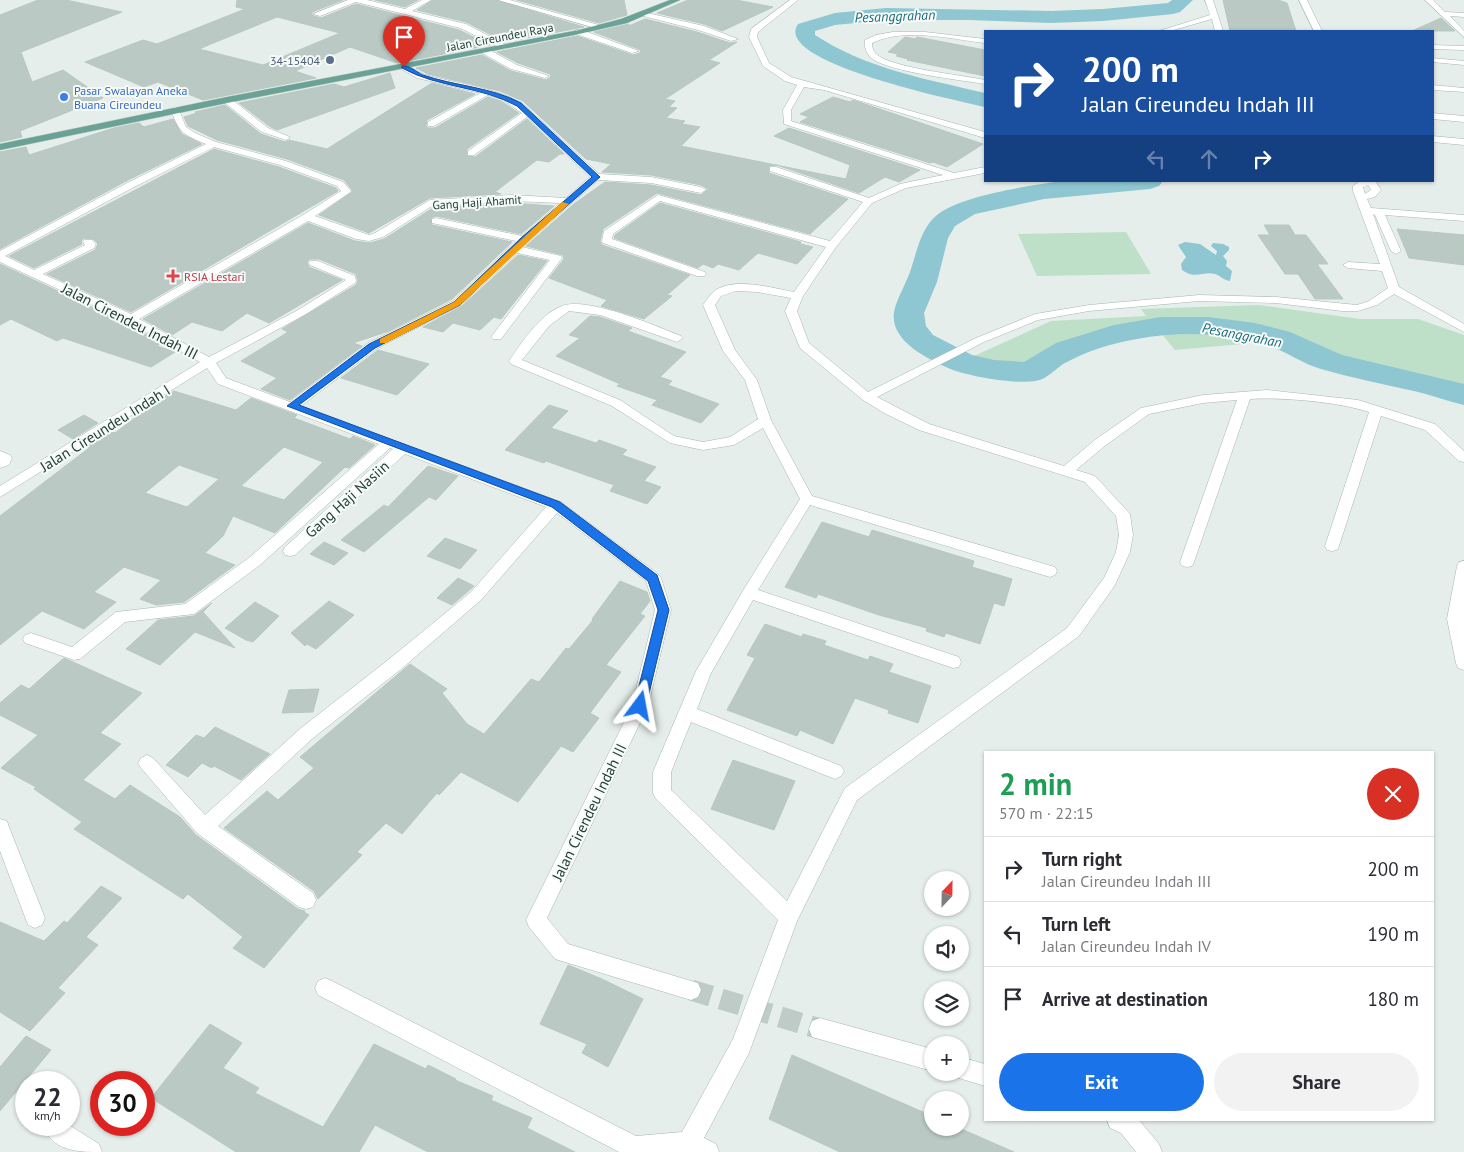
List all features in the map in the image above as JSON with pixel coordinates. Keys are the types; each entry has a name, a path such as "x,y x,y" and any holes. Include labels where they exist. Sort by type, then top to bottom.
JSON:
{"main road":[{"name":"Jalan Cireundeu Raya","path":"0,147 175,110 485,52 602,27 646,14 676,0"}],"street":[{"path":"317,14 354,0"},
{"path":"358,0 463,26 506,47"},
{"path":"408,11 427,0"},
{"path":"502,0 602,27"},
{"path":"794,0 754,32 753,37 766,64 788,79 802,84 825,88 984,135"},
{"path":"1209,0 1219,30"},
{"path":"1303,0 1318,30"},
{"path":"1429,0 1464,35"},
{"path":"646,14 692,25 734,39"},
{"path":"1166,30 1215,16"},
{"path":"1446,16 1464,17"},
{"path":"579,32 635,51"},
{"path":"984,41 934,35 887,33 874,37 868,42 874,56 892,64 984,82"},
{"path":"1434,47 1464,48"},
{"path":"485,52 511,67 546,76"},
{"path":"1434,60 1464,62"},
{"path":"404,67 420,76 488,92 505,97 519,105 596,177 651,180 701,190"},
{"path":"802,84 787,110 787,122 953,175"},
{"path":"1434,87 1464,90"},
{"path":"431,124 488,92"},
{"path":"227,100 266,130 286,137"},
{"path":"132,319 307,217 346,191 340,184 283,163 213,144 182,128 175,110"},
{"path":"471,153 528,113"},
{"path":"1434,116 1464,119"},
{"path":"1434,139 1464,142"},
{"path":"0,256 163,167 213,144"},
{"path":"773,169 869,201"},
{"path":"325,988 634,1150 696,1149 740,1045 789,917 852,794 1073,632 1110,581 1123,552 1126,535 1123,514 1090,479 924,427 888,410 867,397 804,345 791,311 797,296 832,244 869,201 903,186 984,170"},
{"path":"292,406 372,346 457,303 524,240 596,177"},
{"path":"1369,182 1376,190 1372,195 1362,198 1394,289 1464,329"},
{"name":"Gang Haji Ahamit","path":"307,217 360,237 369,238 379,235 430,203 512,198 569,201"},
{"path":"701,274 607,241 608,233 658,198 832,244"},
{"path":"1367,211 1464,218"},
{"path":"1379,212 1396,250"},
{"path":"436,221 524,240"},
{"path":"36,273 90,246 91,244 88,242"},
{"path":"497,337 557,258 515,249"},
{"name":"Jalan Cirendeu Indah III","path":"0,256 132,319 209,362 222,381 397,444 556,505 653,578 664,610 640,706 536,920 562,952 691,990"},
{"name":"Jalan Cireundeu Indah I","path":"0,492 209,362 302,312 351,281 350,278 314,263"},
{"path":"1348,265 1387,268"},
{"path":"797,296 762,289 730,289 718,293 709,304 729,352 751,380 765,420 807,499 1050,572"},
{"path":"867,397 980,340 1035,318 1089,308 1199,298 1276,300 1342,308 1358,308 1373,303 1394,289"},
{"path":"677,338 604,313 572,306 563,309 534,335 515,361 616,402 670,439 703,446 734,442 765,420"},
{"path":"1066,471 1101,442 1145,410 1203,399 1267,394 1344,402 1430,427 1464,458"},
{"path":"1187,562 1245,396"},
{"path":"1332,546 1376,410"},
{"path":"31,639 74,654 122,616 189,610 255,561 397,444"},
{"name":"Gang Haji Nasiin","path":"290,551 397,444"},
{"path":"0,455 5,458 4,462 0,464"},
{"path":"789,917 662,793 662,772 704,671 807,499"},
{"path":"204,827 307,733 394,665 476,596 556,505"},
{"path":"1464,566 1455,618 1464,663"},
{"path":"749,593 953,662"},
{"path":"688,713 835,770"},
{"path":"147,763 204,827 306,900"},
{"path":"0,827 35,918"},
{"path":"820,1029 924,1058"},
{"path":"969,1071 984,1075"},
{"path":"1120,1121 1128,1125 1151,1152"},
{"path":"66,1136 91,1152"}],"green space":[{"path":"1126,232 1151,274 1037,276 1018,234"},
{"path":"1259,305 1360,319 1418,319 1464,335 1464,405 1265,342 1175,350 1155,326 1123,331 1090,340 1058,354 1031,372 994,370 961,362 1051,321 1146,316 1141,309"}],"water":[{"path":"1185,242 1200,244 1216,255 1217,251 1211,246 1213,243 1229,247 1229,250 1223,256 1227,261 1226,266 1232,271 1230,281 1215,274 1195,275 1182,270 1181,264 1186,257 1178,245"}],"building":[{"path":"38,0 66,0 122,12 21,52 32,82 63,70 103,98 20,131 22,137 0,142 0,15"},
{"path":"237,0 343,0 312,12 311,15 321,18 356,4 459,30 490,45 397,63 350,47 295,71 316,78 203,100 158,82 144,87 85,62 143,40 157,44 245,9 236,7","holes":["277,17 340,33 263,65 199,49"]},
{"path":"375,0 418,0 405,7"},
{"path":"433,0 496,0 584,27 505,42 466,22 417,10"},
{"path":"517,0 624,0 627,15 599,23"},
{"path":"688,0 736,0 773,7 722,31 704,24 657,13"},
{"path":"1223,0 1278,0 1287,3 1296,30 1230,30"},
{"path":"1441,18 1455,31 1434,31 1414,30"},
{"path":"645,19 697,32 730,43 737,42 709,60 720,63 665,99 675,101 669,107 677,108 666,118 685,121 682,124 700,127 681,146 776,165 769,166 769,173 848,199 810,234 657,193 603,229 600,241 602,245 690,275 667,295 672,296 644,319 601,306 607,300 549,278 564,259 563,255 526,246 574,204 605,182 651,185 701,195 708,189 701,185 651,175 602,172 611,164 586,159 523,101 500,91 428,74 416,68 482,55 511,71 546,80 551,77 550,74 518,63 497,52 577,36 633,55 640,53 641,50 594,32 629,24 629,26"},
{"path":"905,37 915,39 917,37 984,50 984,76 907,60 896,56 898,54 888,52"},
{"path":"390,73 395,88 277,130 239,103 334,84 344,87"},
{"path":"432,83 475,94 427,120 426,126 428,128 435,128 488,97 501,101 519,113 467,149 467,156 475,157 527,119 564,154 560,154 549,162 537,160 495,192 501,194 430,198 369,233 319,215 352,192 344,180 287,159 217,140 188,126 184,117 197,113 195,112 225,105 261,134 285,142 289,140 327,149"},
{"path":"833,97 850,102 853,100 983,144 947,167 800,122 809,117 800,114"},
{"path":"173,119 182,134 202,144 128,180 0,249 0,152 26,147 29,155 114,128 139,123 144,127"},
{"path":"789,128 920,170 899,182 885,177 859,193 778,165 846,179 850,165 774,136"},
{"path":"214,149 279,167 336,188 338,191 131,312 47,274 95,250 98,244 93,239 84,238 81,241 82,244 34,268 9,256"},
{"path":"512,203 554,206 521,234 436,216 431,218 432,225 512,242 452,299 389,331 353,343 362,346 290,400 261,389 277,378 241,361 288,332 282,329 356,285 358,281 356,274 319,259 310,259 307,262 309,267 342,280 269,323 247,313 222,331 192,322 172,335 143,319 308,223 355,241 370,243 384,239 433,208"},
{"path":"660,203 813,247 797,264 758,253 739,270 718,264 713,268 703,264 698,268 614,238 615,235"},
{"path":"1264,225 1289,225 1295,235 1306,235 1328,264 1317,264 1343,299 1315,299 1298,274 1285,274 1258,235 1270,235"},
{"path":"1397,229 1464,235 1464,265 1409,258"},
{"path":"518,255 547,261 501,319 494,317 480,330 453,323 443,332 423,327 462,306"},
{"path":"0,264 126,323 161,343 157,346 175,352 151,367 63,338 57,341 11,319 0,325"},
{"path":"590,316 600,317 632,328 628,331 686,352 660,377 672,381 668,385 719,404 701,423 652,405 657,400 617,386 620,384 556,356 580,338 569,335"},
{"path":"378,350 429,364 397,395 341,378"},
{"path":"174,391 236,410 251,398 297,415 294,418 350,439 353,436 375,445 349,468 345,467 275,533 233,516 223,536 205,553 235,565 184,602 156,605 140,599 161,580 124,567 94,592 116,602 84,629 42,611 0,645 0,516 89,448 85,446 111,430 115,433 153,404","holes":["284,447 323,462 284,500 241,486","179,465 219,479 187,507 145,493"]},
{"path":"549,405 568,411 551,428 596,443 599,440 627,450 622,455 656,467 644,481 661,487 647,504 610,491 614,485 546,461 544,463 505,450"},
{"path":"84,415 98,423 73,439 58,430"},
{"path":"428,466 458,476 436,500 429,497 364,552 341,540 384,505 388,507"},
{"path":"822,522 869,537 872,530 974,561 972,567 1012,579 1004,606 994,603 980,644 946,633 944,637 926,631 927,628 879,615 818,594 816,598 785,587"},
{"path":"445,538 477,550 460,569 427,556"},
{"path":"324,542 348,553 334,565 310,554"},
{"path":"458,578 474,586 452,605 437,598"},
{"path":"620,581 647,592 650,601 640,614 645,616 606,665 621,672 590,713 599,718 573,752 561,746 518,802 461,772 439,795 437,793 402,834 386,823 357,852 362,855 318,899 314,891 224,828 267,791 278,800 314,768 300,757 410,664 447,689 442,693 467,724 484,734 531,679 539,682 566,648 569,649 593,620"},
{"path":"329,601 354,615 316,649 307,644 305,646 291,633"},
{"path":"255,602 279,616 253,642 225,628"},
{"path":"212,603 203,612 235,648 195,632 160,665 126,649 158,620 194,616"},
{"path":"765,624 802,637 803,634 826,641 824,645 868,660 870,656 893,664 889,672 931,686 918,723 888,713 889,710 855,698 833,744 800,730 797,736 727,710 755,658 747,655"},
{"path":"64,658 142,693 100,733 121,744 83,780 115,799 130,785 180,817 196,835 309,915 264,968 233,948 243,937 188,894 183,899 74,829 82,822 34,789 36,787 1,768 38,735 0,715 0,703 21,685 29,689"},
{"path":"319,689 313,712 282,713 289,690"},
{"path":"215,727 270,754 241,780 214,766 212,768 202,763 188,777 166,765 196,735 204,738"},
{"path":"733,760 795,781 774,830 711,809"},
{"path":"101,886 122,898 86,937 98,945 58,988 65,993 30,1031 0,1012 0,922 44,941 64,921 67,923"},
{"path":"568,965 643,999 608,1067 582,1053 587,1044 540,1024"},
{"path":"210,1024 242,1043 223,1068 259,1088 255,1093 323,1127 374,1044 426,1069 428,1065 455,1080 493,1096 491,1100 532,1118 527,1128 575,1152 428,1152 375,1125 359,1152 236,1152 155,1101 155,1093"},
{"path":"26,1036 51,1050 33,1071 15,1071 15,1093 0,1111 0,1067"},
{"path":"792,1055 924,1113 924,1136 969,1136 969,1132 1014,1152 840,1152 769,1119"}],"waterway":[{"name":"Pesanggrahan","path":"984,100 868,70 846,61 805,37 805,28 835,19 886,14 969,14 1051,17 1103,15 1173,8 1184,0"},
{"name":"Pesanggrahan","path":"1139,182 1044,191 966,208 945,221 934,238 922,282 909,313 911,327 922,342 961,362 994,370 1031,372 1045,362 1075,347 1114,334 1161,326 1185,325 1232,328 1279,339 1331,362 1431,385 1464,395"}],"tunnel":[{"path":"691,990 820,1029"}],"slow traffic":[{"path":"383,341 457,303 565,204"}],"place":[{"name":"34-15404","path":"330,60"},
{"name":"Pasar Swalayan Aneka Buana Cireundeu","path":"64,97"},
{"name":"RSIA Lestari","path":"173,276"}],"route":[{"path":"404,67 420,76 505,97 519,105 596,177 524,240 457,303 372,346 292,406 556,505 653,578 664,610 640,706"}]}
